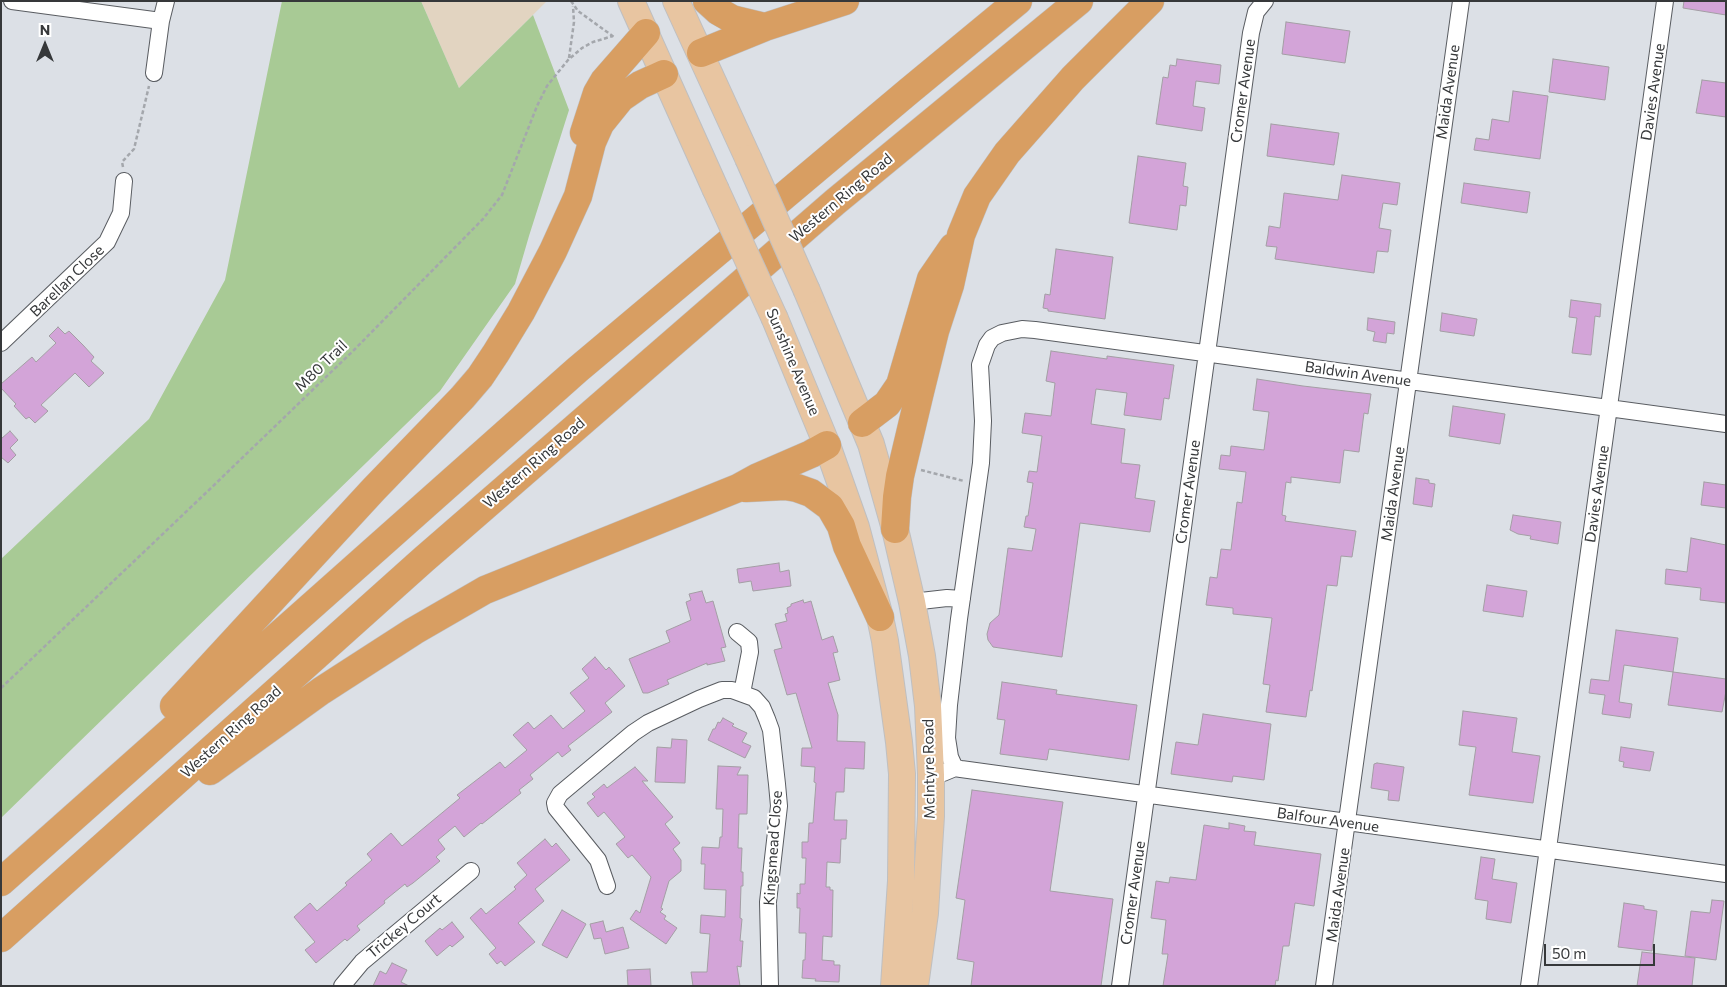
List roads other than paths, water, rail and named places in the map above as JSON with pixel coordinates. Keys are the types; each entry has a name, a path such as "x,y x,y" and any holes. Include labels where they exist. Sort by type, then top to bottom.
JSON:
{"highway":[{"path":"707,1 718,11 732,19 765,27"},
{"path":"701,53 765,27 845,1"},
{"path":"1,882 577,370 909,90 1018,1"},
{"name":"Western Ring Road","path":"8,932 423,560 805,228 1079,1"},
{"path":"895,529 897,497 902,466 935,331 950,285 961,235 977,196 1007,153 1073,78 1150,1"},
{"path":"553,251 571,188 587,119 597,92 611,71 646,32"},
{"path":"40,846 206,672 374,489 462,398 486,369 531,294 553,251 578,196 592,142 600,124 621,98 640,85 664,74"},
{"path":"862,423 887,404 900,385 931,279 961,235"},
{"path":"8,932 173,797 321,691 414,631 485,590 738,488 827,445"},
{"path":"738,488 785,486 797,488 811,493 830,507 841,526 846,546 880,617"}],"main road":[{"name":"Sunshine Avenue","path":"631,1 775,319 827,445 856,527 880,617 899,742"},
{"path":"676,1 807,291 871,444 895,529 912,602 900,620 900,636 906,683 899,742"},
{"path":"664,74 701,53"},
{"path":"827,445 862,423"},
{"name":"McIntyre Road","path":"912,602 922,656 928,706 943,772 931,816 926,904 915,986"},
{"name":"McIntyre Road","path":"894,986 901,881 902,774 899,742"},
{"path":"902,774 943,772"}],"street":[{"path":"12,1 161,21"},
{"path":"154,73 161,21 166,1"},
{"name":"Cromer Avenue","path":"1120,986 1251,33 1256,12 1264,1"},
{"name":"Maida Avenue","path":"1324,986 1461,1"},
{"name":"Davies Avenue","path":"1529,986 1665,1"},
{"name":"Barellan Close","path":"1,343 107,242 121,213 124,181"},
{"name":"Baldwin Avenue","path":"992,338 1006,331 1022,329 1726,424"},
{"name":"McIntyre Road","path":"943,772 950,757 947,738 949,705 978,485 983,421 980,365 982,354 992,338"},
{"path":"912,602 947,598 962,599"},
{"path":"607,886 598,860 559,814 555,803 560,794 633,733 648,723 698,699 722,690 742,693 750,652 749,642 737,632"},
{"name":"Kingsmead Close","path":"742,693 754,698 762,707 768,719 777,784 779,806 768,902 770,986"},
{"name":"Balfour Avenue","path":"943,772 1147,795 1726,874"},
{"name":"Trickey Court","path":"342,986 362,962 471,871"}]}
